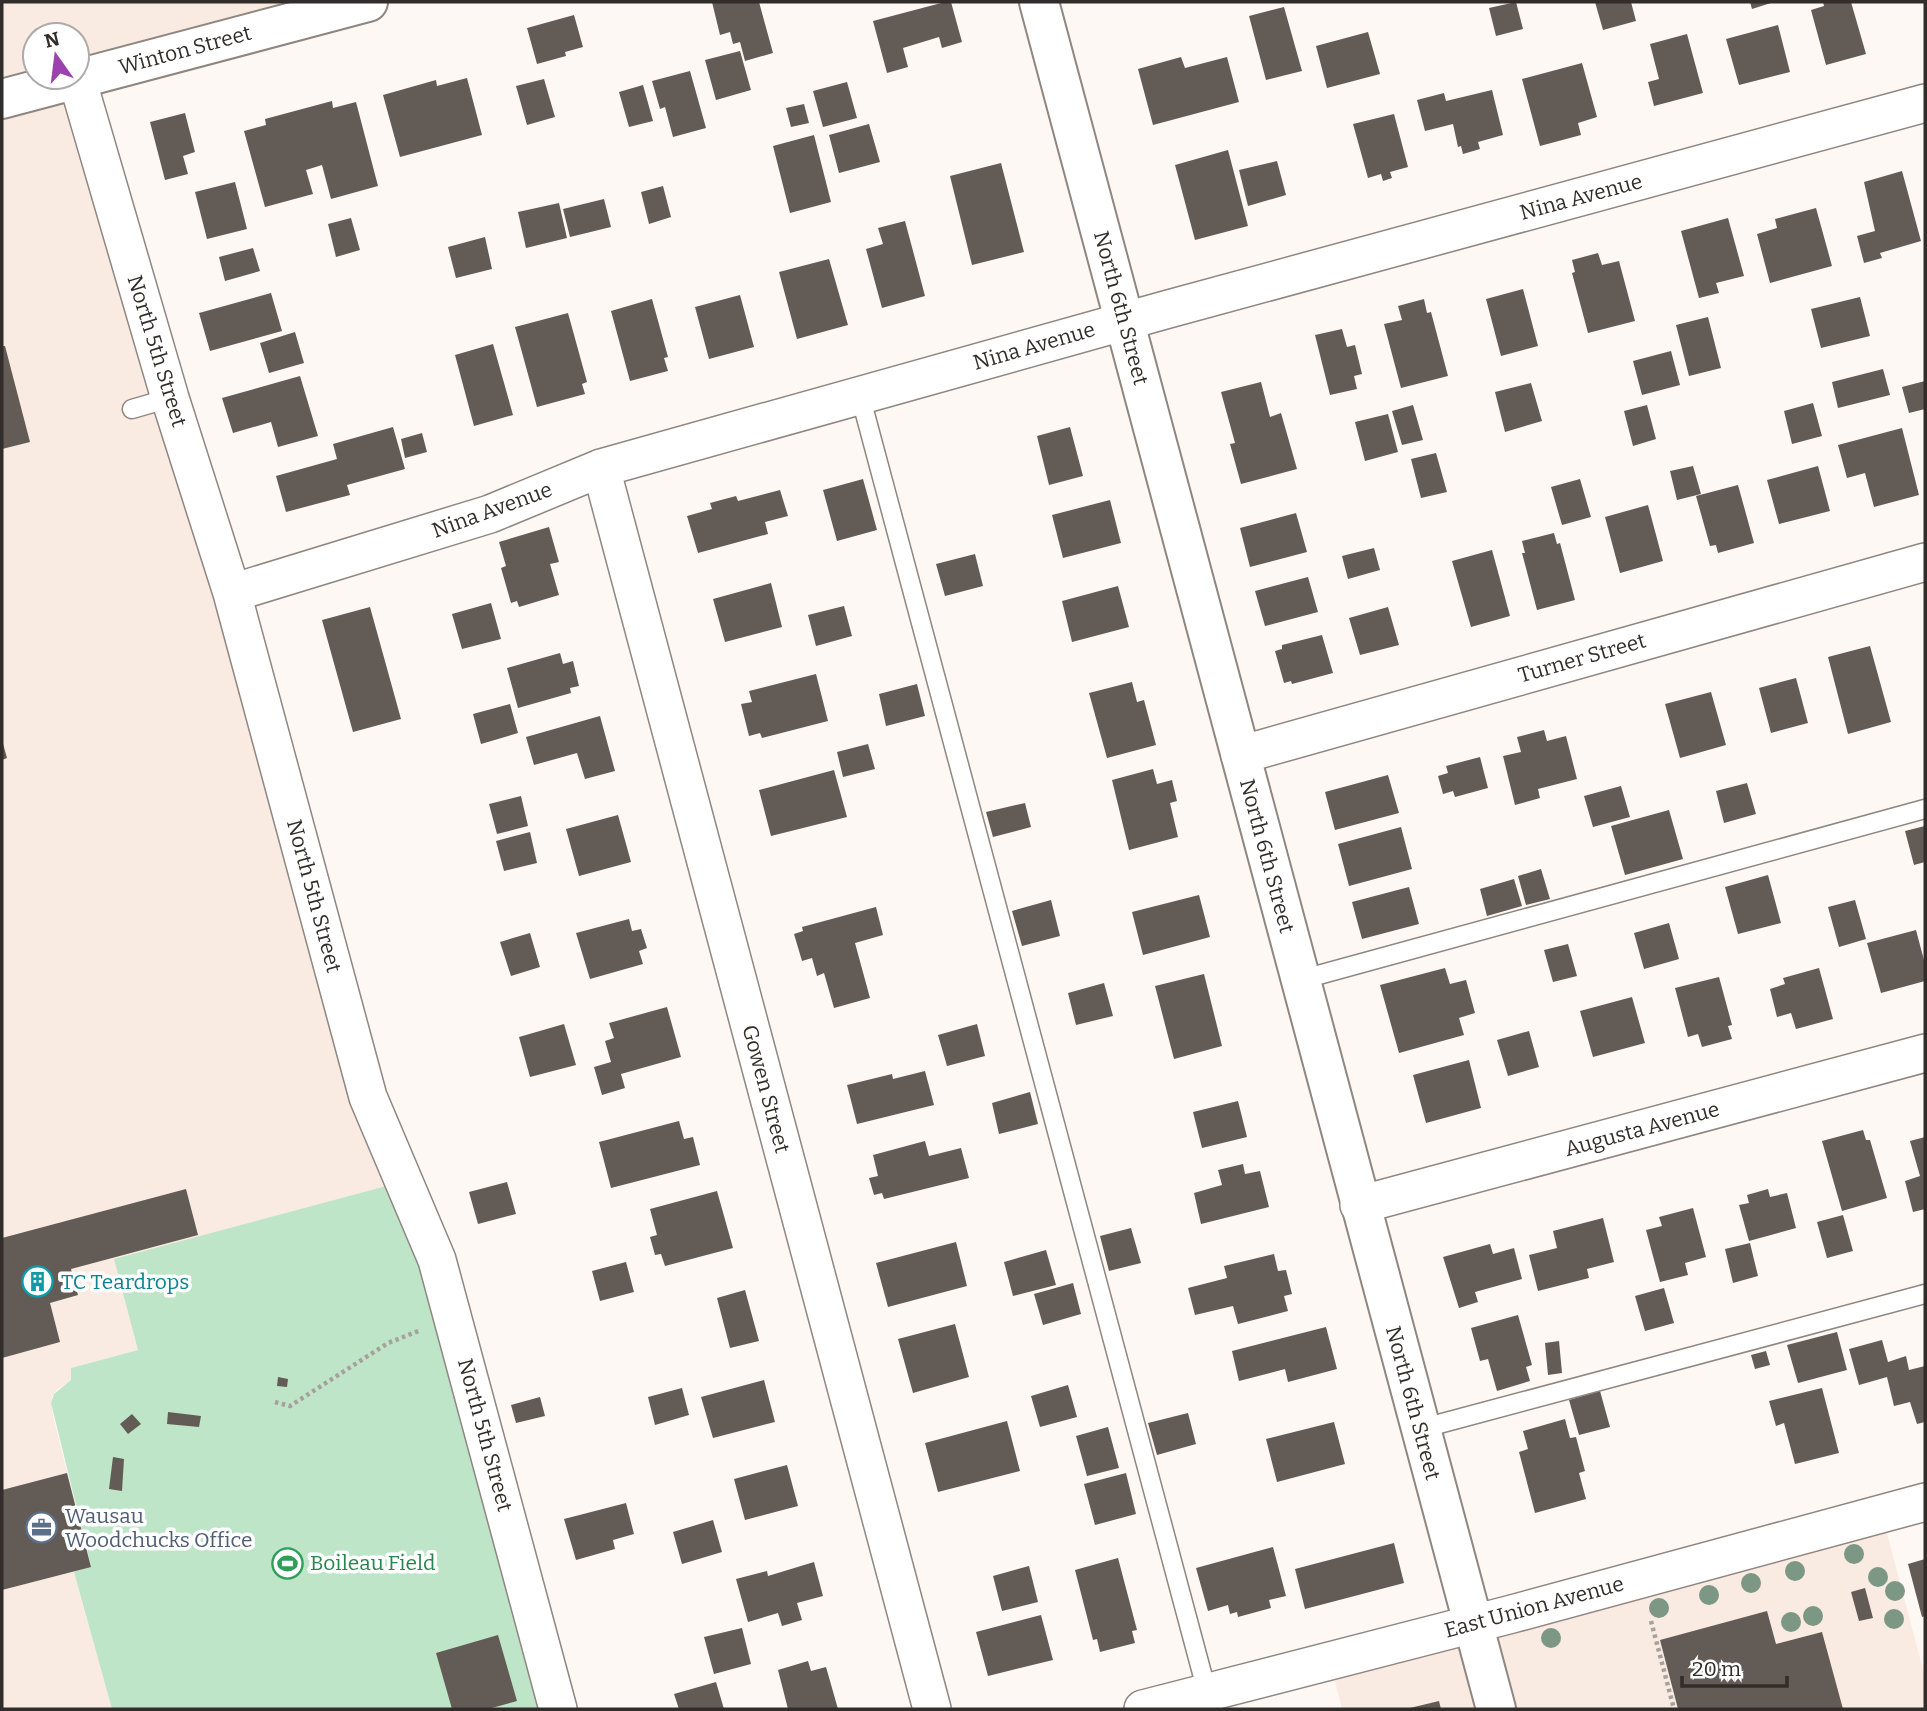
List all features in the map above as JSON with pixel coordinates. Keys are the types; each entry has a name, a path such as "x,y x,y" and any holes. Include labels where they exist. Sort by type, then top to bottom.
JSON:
{"main road":[{"name":"North 6th Street","path":"1039,2 1496,1709"},
{"name":"Winton Street","path":"91,75 344,5"},
{"name":"Winton Street","path":"2,99 32,91"}],"street":[{"name":"North 5th Street","path":"80,91 170,398 232,593 368,1097 437,1260 558,1709"},
{"name":"Nina Avenue","path":"232,593 490,514 601,468 1125,321 1925,103"},
{"name":"Gowen Street","path":"601,468 932,1709"},
{"name":"Turner Street","path":"1240,755 1925,562"},
{"name":"Augusta Avenue","path":"1359,1205 1925,1053"},
{"name":"East Union Avenue","path":"1143,1709 1473,1624 1925,1502"}],"lane":[{"path":"860,395 1207,1692"},
{"path":"132,409 170,398"},
{"path":"1300,981 1925,809"},
{"path":"1420,1429 1925,1294"}],"path":[{"path":"275,1402 290,1406 388,1343 424,1328"},
{"path":"1651,1620 1674,1709"}],"shaded area":[{"path":"2,2 348,2 91,74 91,21 21,21 21,91 89,91 409,1180 138,1350 71,1368 71,1380 52,1397 53,1416 91,1567 74,1572 112,1709 2,1709"},
{"path":"1883,1518 1925,1677 1925,1709 1342,1709 1331,1666"}],"green space":[{"path":"409,1180 557,1709 112,1709 74,1572 91,1566 51,1403 54,1394 71,1380 71,1368 138,1350 114,1259"}],"building":[{"path":"712,2 759,2 773,53 745,61 740,42 733,44 730,32 720,35"},
{"path":"951,2 962,42 942,48 939,37 903,48 908,67 887,73 873,21"},
{"path":"1516,2 1523,29 1496,36 1489,8"},
{"path":"1595,2 1631,2 1636,21 1603,30"},
{"path":"1750,2 1774,2 1752,9"},
{"path":"1823,2 1851,2 1866,54 1826,65 1811,10 1824,6"},
{"path":"1284,7 1302,71 1266,80 1249,16"},
{"path":"574,15 583,47 565,52 566,56 537,64 527,28"},
{"path":"1778,25 1790,72 1739,85 1726,39"},
{"path":"1368,32 1380,74 1327,88 1316,46"},
{"path":"1687,34 1703,93 1654,106 1648,82 1659,79 1650,44"},
{"path":"740,51 751,90 716,100 705,60"},
{"path":"1181,57 1185,68 1227,57 1239,102 1153,125 1138,69"},
{"path":"1582,63 1597,117 1578,123 1581,135 1540,146 1522,79"},
{"path":"690,71 706,128 673,137 665,107 660,109 652,81"},
{"path":"467,78 482,135 400,157 383,95 436,80 437,86"},
{"path":"544,79 555,117 527,125 516,86"},
{"path":"847,82 857,118 823,127 813,91"},
{"path":"643,85 653,121 629,127 619,92"},
{"path":"1492,90 1503,135 1478,142 1480,149 1463,154 1461,146 1458,147 1453,124 1425,131 1417,100 1444,93 1446,101"},
{"path":"332,101 333,108 356,102 378,186 331,199 322,165 306,170 313,194 265,207 244,131 266,125 265,119"},
{"path":"804,104 809,123 791,127 786,108"},
{"path":"185,113 195,152 183,156 188,174 165,180 150,122"},
{"path":"1394,114 1408,167 1390,172 1392,178 1383,181 1381,174 1368,178 1353,124"},
{"path":"869,124 880,162 839,173 829,135"},
{"path":"814,135 831,202 790,213 773,146"},
{"path":"1228,150 1248,226 1195,240 1175,165"},
{"path":"1277,161 1286,195 1248,206 1239,170"},
{"path":"1001,163 1024,252 972,265 950,176"},
{"path":"1902,171 1921,241 1880,253 1882,258 1864,263 1857,236 1875,231 1864,182"},
{"path":"235,182 247,229 207,239 195,192"},
{"path":"663,186 671,217 649,224 641,192"},
{"path":"604,199 611,227 570,237 563,209"},
{"path":"559,203 567,238 526,248 518,212"},
{"path":"1816,208 1832,266 1770,283 1757,234 1777,228 1775,219"},
{"path":"351,218 360,250 336,257 328,224"},
{"path":"1728,218 1744,276 1716,283 1719,293 1699,298 1681,231"},
{"path":"905,221 925,296 882,308 866,249 883,244 878,228"},
{"path":"485,237 492,269 456,278 448,247"},
{"path":"253,248 260,271 225,281 219,257"},
{"path":"1598,253 1602,265 1619,261 1635,321 1588,333 1572,273 1575,272 1572,260"},
{"path":"829,259 848,325 797,339 779,272"},
{"path":"1523,289 1538,346 1501,356 1486,299"},
{"path":"271,293 282,331 210,351 199,313"},
{"path":"740,295 754,347 709,359 695,307"},
{"path":"1860,297 1870,336 1821,348 1811,309"},
{"path":"652,299 668,357 664,358 668,371 630,381 611,311"},
{"path":"1424,299 1427,313 1431,312 1448,376 1401,388 1384,324 1402,320 1398,306"},
{"path":"568,313 587,382 582,384 585,394 537,407 515,327"},
{"path":"1708,317 1721,368 1689,376 1676,325"},
{"path":"1342,329 1347,347 1355,345 1362,374 1354,376 1357,389 1330,395 1315,335"},
{"path":"295,332 304,363 269,373 260,343"},
{"path":"493,344 513,415 474,426 455,355"},
{"path":"2,346 5,346 30,442 2,449"},
{"path":"1671,351 1680,385 1642,395 1633,361"},
{"path":"1883,369 1890,395 1838,408 1832,382"},
{"path":"300,376 318,436 278,447 271,422 233,433 222,398"},
{"path":"1925,381 1925,409 1909,413 1902,387"},
{"path":"1261,382 1270,417 1281,413 1297,469 1241,484 1230,444 1235,443 1221,392"},
{"path":"1531,383 1542,421 1505,432 1495,392"},
{"path":"1813,403 1822,436 1792,444 1784,411"},
{"path":"1413,405 1423,440 1402,445 1392,411"},
{"path":"1647,405 1656,439 1633,446 1624,411"},
{"path":"1388,414 1398,452 1365,461 1355,422"},
{"path":"393,427 405,469 347,485 350,495 286,512 276,476 337,459 333,444"},
{"path":"1070,427 1083,476 1049,485 1037,436"},
{"path":"1902,428 1919,495 1874,507 1865,473 1847,478 1838,445"},
{"path":"422,433 427,452 405,458 401,439"},
{"path":"1436,453 1447,492 1421,498 1411,459"},
{"path":"1693,466 1701,494 1677,500 1670,471"},
{"path":"1818,466 1830,511 1779,524 1767,480"},
{"path":"863,479 877,530 837,541 823,490"},
{"path":"1580,479 1591,517 1562,525 1551,487"},
{"path":"1738,485 1754,543 1718,553 1716,545 1710,546 1696,496"},
{"path":"780,490 788,516 765,522 768,534 698,553 687,516 712,509 710,503 736,496 738,501"},
{"path":"1110,500 1121,543 1063,558 1052,515"},
{"path":"1648,505 1663,561 1620,573 1605,517"},
{"path":"1296,513 1307,552 1250,567 1240,528"},
{"path":"549,527 559,562 550,564 559,595 519,607 517,601 511,603 501,568 506,566 499,542"},
{"path":"1554,533 1557,544 1560,543 1575,600 1537,610 1522,553 1525,553 1522,541"},
{"path":"1374,548 1380,570 1348,579 1342,556"},
{"path":"1492,550 1510,616 1471,627 1452,561"},
{"path":"975,554 983,586 945,596 936,564"},
{"path":"1308,577 1318,612 1265,626 1255,591"},
{"path":"771,583 782,627 725,642 713,599"},
{"path":"1118,586 1129,627 1072,642 1062,601"},
{"path":"491,603 501,639 462,649 452,614"},
{"path":"844,606 852,636 816,646 808,615"},
{"path":"370,607 401,719 353,732 322,620"},
{"path":"1388,607 1399,645 1360,655 1349,618"},
{"path":"1322,635 1333,673 1292,684 1291,681 1284,683 1275,651 1282,649 1282,645"},
{"path":"1870,646 1891,722 1848,734 1828,657"},
{"path":"560,653 563,664 573,661 579,686 570,688 571,693 518,708 507,668"},
{"path":"816,674 828,721 762,738 760,733 749,736 741,704 752,702 749,691"},
{"path":"1796,678 1808,723 1771,733 1759,688"},
{"path":"1132,682 1137,702 1144,700 1156,745 1107,758 1089,693"},
{"path":"917,684 925,716 886,726 879,694"},
{"path":"1711,692 1726,745 1680,758 1665,704"},
{"path":"510,704 518,733 481,744 473,714"},
{"path":"600,716 615,771 585,779 577,753 534,765 526,737"},
{"path":"1544,730 1547,741 1566,736 1577,779 1538,789 1540,798 1515,805 1503,756 1521,752 1517,737"},
{"path":"2,740 7,758 2,760"},
{"path":"868,744 875,769 843,777 837,752"},
{"path":"1480,757 1488,788 1455,797 1453,791 1443,794 1438,776 1448,773 1446,766"},
{"path":"1153,769 1157,784 1172,780 1177,801 1170,803 1178,837 1129,850 1112,780"},
{"path":"834,770 847,817 771,836 759,790"},
{"path":"1388,775 1399,813 1335,830 1325,792"},
{"path":"1747,783 1756,814 1724,823 1716,791"},
{"path":"1621,786 1630,817 1593,827 1584,796"},
{"path":"521,796 528,826 497,834 489,804"},
{"path":"1025,803 1031,827 993,837 986,812"},
{"path":"1669,810 1683,859 1625,875 1611,826"},
{"path":"618,815 631,862 579,876 566,829"},
{"path":"1925,826 1925,862 1914,865 1905,831"},
{"path":"1401,827 1412,869 1349,886 1338,844"},
{"path":"530,832 537,863 504,871 496,841"},
{"path":"1541,869 1550,899 1526,905 1518,876"},
{"path":"1768,875 1781,923 1738,934 1725,887"},
{"path":"1514,879 1522,906 1487,916 1480,889"},
{"path":"1409,887 1419,924 1362,939 1352,902"},
{"path":"1199,895 1210,937 1143,955 1132,912"},
{"path":"1051,900 1060,936 1022,946 1012,911"},
{"path":"1855,900 1866,939 1839,947 1828,907"},
{"path":"876,907 883,935 855,943 870,998 834,1008 824,973 817,976 812,958 802,961 794,934 803,931 802,927"},
{"path":"629,919 632,931 641,929 647,948 639,951 643,964 590,979 576,933"},
{"path":"1669,923 1679,959 1644,969 1634,933"},
{"path":"1916,930 1925,964 1925,981 1881,993 1867,943"},
{"path":"530,933 540,967 511,976 500,942"},
{"path":"1568,944 1577,976 1553,982 1544,950"},
{"path":"1445,968 1450,984 1466,980 1475,1013 1459,1018 1464,1035 1399,1053 1380,985"},
{"path":"1819,968 1833,1019 1796,1029 1791,1013 1777,1017 1770,989 1785,984 1783,978"},
{"path":"1204,974 1222,1046 1174,1059 1155,986"},
{"path":"1719,977 1732,1025 1728,1026 1732,1039 1702,1047 1698,1034 1688,1037 1675,988"},
{"path":"1104,983 1113,1016 1076,1025 1068,993"},
{"path":"1632,997 1645,1043 1593,1057 1580,1011"},
{"path":"667,1007 681,1057 621,1074 625,1088 602,1095 594,1067 611,1062 605,1041 614,1038 609,1023"},
{"path":"564,1024 576,1065 530,1077 519,1037"},
{"path":"977,1024 985,1056 947,1066 938,1035"},
{"path":"1529,1031 1539,1067 1508,1076 1497,1040"},
{"path":"1469,1060 1481,1108 1426,1123 1413,1075"},
{"path":"925,1071 934,1105 857,1124 847,1085 892,1074 893,1079"},
{"path":"1030,1092 1038,1124 999,1134 992,1103"},
{"path":"1238,1101 1247,1137 1202,1148 1193,1112"},
{"path":"679,1121 684,1139 693,1137 700,1165 611,1188 599,1142"},
{"path":"1863,1130 1866,1140 1870,1140 1887,1198 1842,1211 1822,1141"},
{"path":"1925,1137 1925,1209 1913,1212 1905,1181 1920,1176 1910,1141"},
{"path":"925,1141 929,1156 961,1148 969,1178 884,1199 882,1193 874,1195 869,1178 878,1176 873,1155"},
{"path":"1243,1164 1245,1174 1260,1171 1269,1207 1201,1224 1194,1193 1222,1185 1218,1170"},
{"path":"507,1182 516,1214 478,1224 469,1192"},
{"name":"TC Teardrops","path":"186,1189 198,1235 71,1269 78,1295 50,1303 60,1342 2,1358 2,1238"},
{"path":"1768,1189 1770,1197 1787,1193 1796,1228 1749,1241 1739,1205 1749,1203 1747,1195"},
{"path":"717,1191 733,1248 665,1266 661,1254 655,1255 650,1237 657,1235 650,1209"},
{"path":"1693,1208 1706,1257 1685,1263 1688,1275 1660,1282 1646,1230 1662,1226 1659,1217"},
{"path":"1843,1215 1853,1251 1827,1258 1817,1222"},
{"path":"1603,1218 1614,1262 1587,1269 1589,1278 1538,1291 1529,1255 1557,1248 1553,1231"},
{"path":"1131,1228 1141,1263 1109,1271 1100,1236"},
{"path":"956,1242 967,1286 888,1307 876,1263"},
{"path":"1750,1243 1758,1276 1733,1283 1725,1249"},
{"path":"1490,1244 1493,1254 1514,1248 1522,1279 1475,1292 1478,1302 1459,1308 1443,1257"},
{"path":"1046,1250 1056,1285 1013,1296 1004,1262"},
{"path":"1274,1254 1278,1271 1286,1270 1292,1294 1284,1296 1288,1311 1238,1324 1233,1306 1195,1315 1188,1288 1227,1278 1224,1266"},
{"path":"626,1262 634,1292 600,1301 592,1271"},
{"path":"1073,1283 1081,1314 1043,1325 1034,1294"},
{"path":"1664,1288 1674,1323 1645,1331 1635,1296"},
{"path":"745,1290 759,1341 730,1348 717,1298"},
{"path":"1518,1315 1532,1365 1526,1367 1530,1381 1497,1391 1488,1359 1480,1361 1471,1328"},
{"path":"955,1324 969,1377 913,1393 898,1339"},
{"path":"1326,1327 1337,1369 1288,1382 1285,1369 1239,1381 1232,1351"},
{"path":"1837,1332 1847,1370 1798,1383 1787,1345"},
{"path":"1882,1340 1888,1362 1906,1356 1909,1370 1925,1366 1925,1422 1917,1424 1910,1402 1894,1406 1887,1377 1859,1385 1849,1349"},
{"path":"1559,1341 1562,1373 1548,1375 1545,1343"},
{"path":"1766,1351 1770,1365 1755,1369 1751,1355"},
{"path":"278,1377 288,1379 287,1387 277,1386"},
{"path":"764,1380 775,1422 713,1438 701,1397"},
{"path":"1068,1385 1077,1417 1040,1427 1031,1396"},
{"path":"682,1388 689,1415 655,1425 648,1397"},
{"path":"1822,1388 1839,1453 1795,1464 1784,1423 1776,1426 1769,1401"},
{"path":"1600,1391 1610,1427 1579,1435 1569,1400"},
{"path":"540,1397 545,1416 516,1423 511,1405"},
{"path":"168,1412 201,1416 199,1427 167,1424"},
{"path":"1188,1413 1196,1444 1157,1455 1148,1423"},
{"path":"132,1414 141,1424 128,1434 120,1424"},
{"path":"1565,1419 1570,1438 1576,1437 1585,1471 1579,1473 1586,1499 1535,1513 1519,1452 1528,1449 1523,1431"},
{"path":"1007,1421 1020,1471 938,1492 925,1443"},
{"path":"1334,1422 1345,1464 1277,1482 1266,1439"},
{"path":"1108,1427 1119,1468 1087,1476 1076,1436"},
{"path":"113,1457 124,1459 122,1491 109,1489"},
{"path":"787,1465 798,1506 745,1520 734,1479"},
{"name":"Wausau Woodchucks Office","path":"67,1473 91,1567 2,1590 2,1490"},
{"path":"1126,1473 1136,1514 1095,1525 1084,1484"},
{"path":"626,1503 634,1534 613,1540 615,1549 576,1560 564,1519"},
{"path":"713,1520 722,1552 682,1564 673,1532"},
{"path":"1394,1543 1404,1583 1305,1609 1295,1569"},
{"path":"1273,1547 1286,1596 1269,1600 1271,1608 1238,1617 1237,1612 1230,1614 1228,1605 1208,1611 1196,1568"},
{"path":"1118,1558 1137,1630 1132,1631 1135,1643 1100,1652 1097,1639 1093,1640 1075,1570"},
{"path":"1925,1559 1925,1616 1922,1617 1908,1564"},
{"path":"814,1562 823,1596 797,1603 802,1620 782,1626 778,1613 748,1622 736,1579 767,1571 768,1576"},
{"path":"1029,1566 1038,1602 1002,1611 993,1576"},
{"path":"1865,1588 1873,1618 1859,1621 1851,1592"},
{"path":"1767,1611 1776,1644 1822,1632 1843,1709 1678,1709 1660,1640"},
{"path":"1041,1615 1053,1660 988,1676 976,1632"},
{"path":"742,1628 751,1664 714,1674 704,1637"},
{"path":"498,1635 517,1701 488,1709 452,1709 436,1653"},
{"path":"808,1661 811,1671 826,1667 838,1709 788,1709 778,1670"},
{"path":"716,1682 724,1709 679,1709 674,1694"},
{"path":"1439,1701 1441,1709 1410,1709 1410,1708"}],"place":[{"name":"TC Teardrops","path":"38,1282"},
{"name":"Wausau Woodchucks Office","path":"42,1528"},
{"name":"Boileau Field","path":"287,1563"}]}
